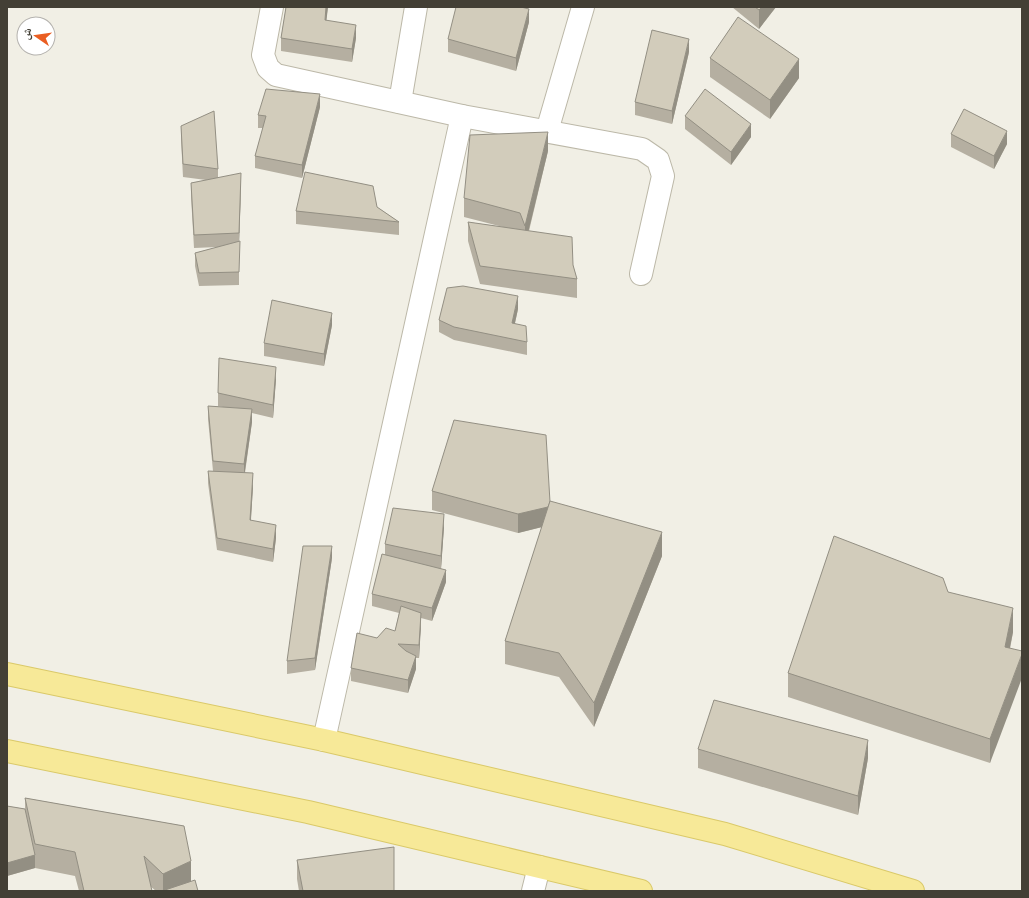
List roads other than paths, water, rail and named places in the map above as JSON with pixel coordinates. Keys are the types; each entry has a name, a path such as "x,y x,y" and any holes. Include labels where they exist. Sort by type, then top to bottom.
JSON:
{"main road":[{"path":"7,674 324,740 725,834 913,891"},
{"path":"7,751 308,812 641,891"}],"street":[{"path":"272,7 263,55 268,68 276,75 462,116 642,149 658,160 663,176 642,274"},
{"path":"400,102 416,7"},
{"path":"547,131 583,7"},
{"path":"324,740 462,116"},
{"path":"533,891 539,867"}]}
